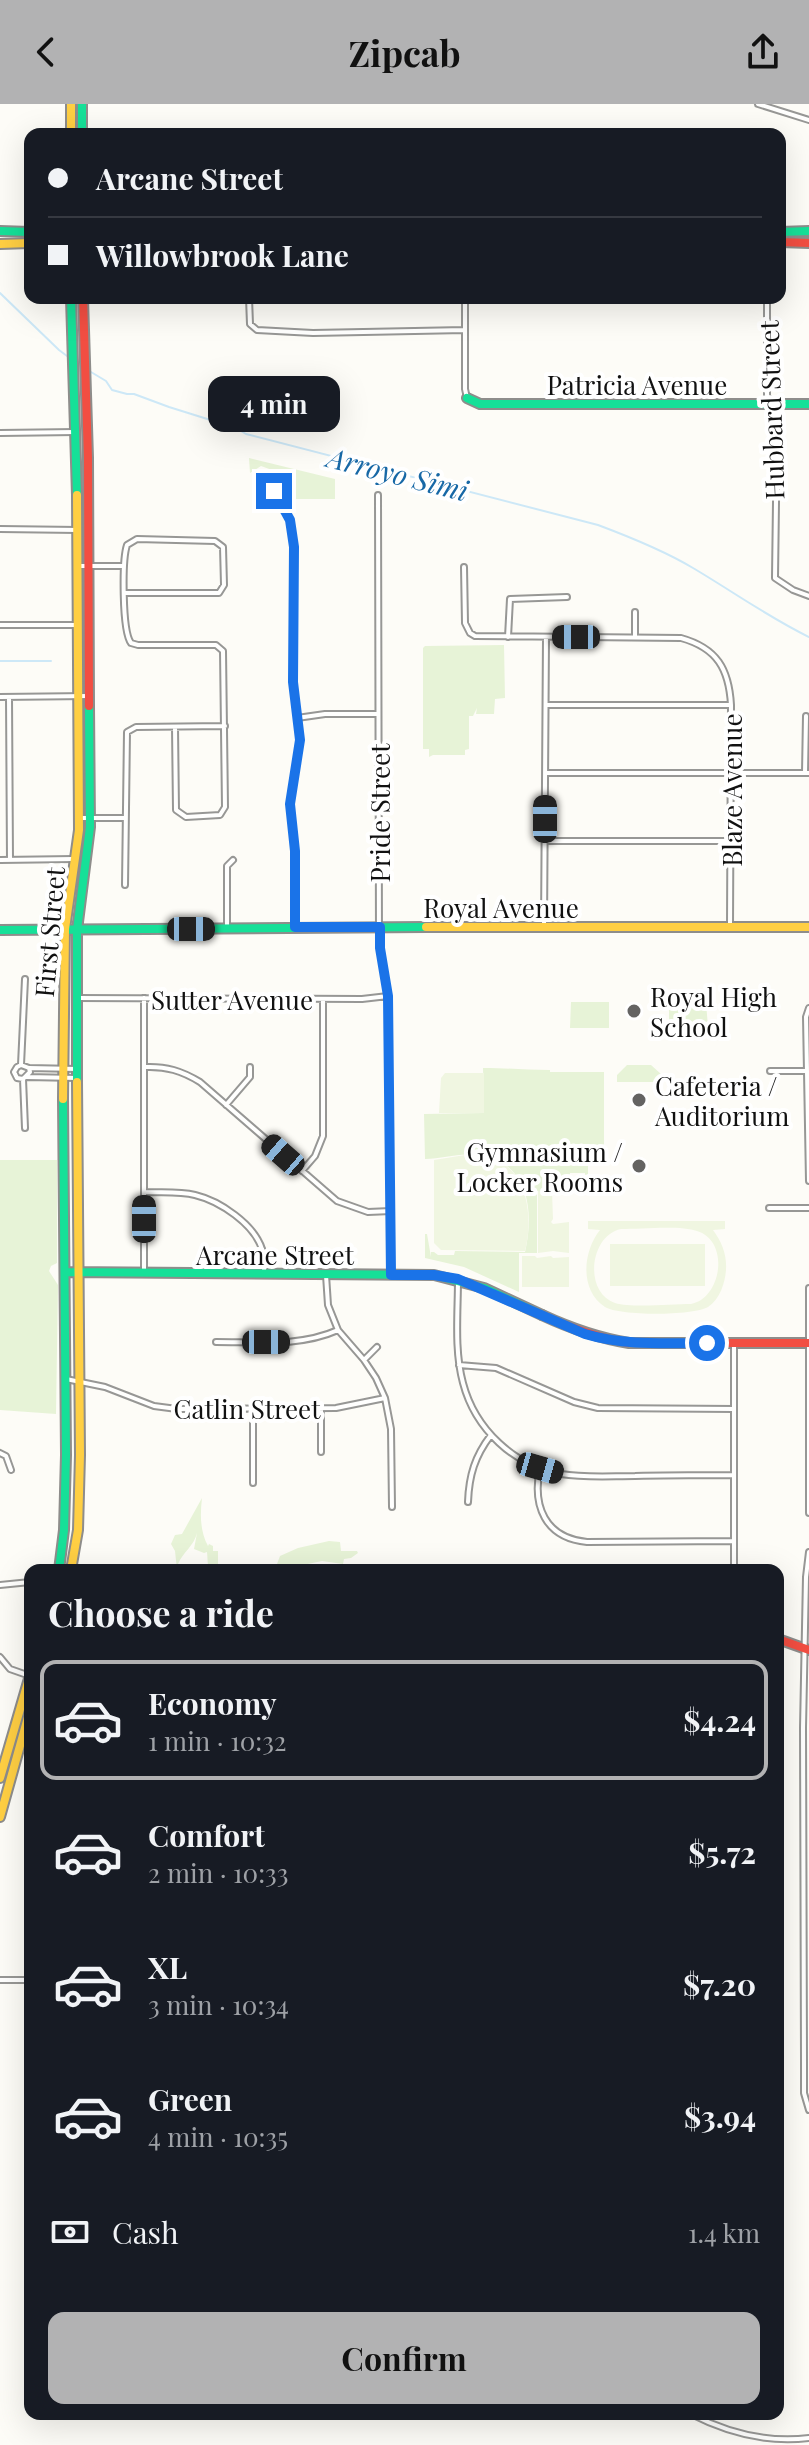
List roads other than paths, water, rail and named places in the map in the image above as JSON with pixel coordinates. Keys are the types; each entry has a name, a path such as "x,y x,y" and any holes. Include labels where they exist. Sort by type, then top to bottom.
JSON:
{"main road":[{"path":"71,104 71,128"},
{"path":"82,104 82,128"},
{"path":"0,231 24,232"},
{"path":"786,232 809,231"},
{"path":"786,242 809,243"},
{"path":"0,244 24,243"},
{"name":"First Street","path":"60,1564 65,1509 65,929 79,818 78,530 71,304"},
{"name":"First Street","path":"72,1564 79,1508 77,930 90,818 83,304"},
{"name":"Patricia Avenue","path":"467,398 480,404 809,404"},
{"name":"Royal Avenue","path":"0,930 809,927"},
{"name":"Arcane Street","path":"65,1272 434,1275 458,1279 605,1340 629,1343 808,1343"},
{"path":"784,1641 807,1650"},
{"path":"0,1778 24,1696"},
{"path":"0,1817 24,1731"}],"street":[{"path":"758,104 809,120"},
{"path":"249,304 249,321 253,329 313,333 465,330"},
{"path":"465,304 467,398"},
{"name":"Hubbard Street","path":"767,304 767,395 776,412 777,427 775,578 809,596"},
{"path":"0,433 76,432"},
{"path":"263,481 284,506 294,536 293,682 300,740 290,804 295,851 295,927"},
{"name":"Pride Street","path":"378,495 380,948 388,996 391,1275"},
{"path":"0,529 78,530"},
{"path":"125,593 215,595 224,585 224,550 215,541 137,539 125,549 125,593 128,640 138,645 216,645 224,655 225,807 222,813 186,817 175,807 175,727"},
{"path":"78,566 125,566"},
{"path":"464,567 466,628 475,636 635,637 635,612"},
{"path":"508,637 510,599 567,597"},
{"path":"0,625 78,625"},
{"path":"544,927 546,637"},
{"name":"Blaze Avenue","path":"635,637 693,641 716,657 728,679 731,705 730,928"},
{"path":"0,697 89,696"},
{"path":"9,697 10,860"},
{"path":"546,705 731,705"},
{"path":"297,718 325,714 379,714"},
{"path":"545,773 807,773 806,716"},
{"path":"125,885 125,736 128,731 134,727 225,726"},
{"path":"79,818 125,818"},
{"path":"545,841 731,841"},
{"path":"0,860 75,859"},
{"path":"227,929 227,866 233,860"},
{"path":"21,1065 25,979"},
{"name":"Sutter Avenue","path":"77,998 362,999 388,996"},
{"path":"144,998 144,1274"},
{"path":"302,1171 315,1156 323,1136 323,999"},
{"path":"809,1008 806,1017 809,1181"},
{"path":"21,1065 14,1072 17,1078 77,1073"},
{"path":"21,1065 77,1073"},
{"path":"145,1067 169,1068 186,1074 346,1205 368,1212 391,1211"},
{"path":"226,1105 250,1077 250,1067"},
{"path":"25,1128 25,1078 29,1068"},
{"path":"770,1071 808,1071"},
{"path":"145,1192 195,1195 225,1208 258,1239 264,1256 264,1275"},
{"path":"769,1208 809,1208"},
{"path":"326,1275 328,1305 338,1330 364,1360 385,1398 391,1429 392,1507"},
{"path":"458,1279 459,1365 470,1403 491,1435 513,1454 540,1468 579,1476 733,1475"},
{"path":"809,1288 809,1513"},
{"path":"216,1342 302,1342 338,1330"},
{"path":"734,1343 734,1564"},
{"path":"364,1360 377,1347"},
{"path":"459,1365 496,1368 574,1402 598,1408 734,1409"},
{"name":"Catlin Street","path":"64,1378 105,1387 154,1406 177,1409 321,1409 353,1406 385,1398"},
{"path":"253,1409 253,1483"},
{"path":"321,1409 321,1452"},
{"path":"468,1502 473,1465 491,1435"},
{"path":"0,1453 6,1456 11,1470"},
{"path":"540,1468 536,1490 541,1510 553,1527 571,1539 587,1542 734,1541"},
{"path":"809,1552 806,1577 804,2093 809,2110"},
{"path":"0,1585 24,1583"},
{"path":"0,1657 10,1669 24,1673"},
{"path":"0,1980 24,1980"},
{"path":"704,2420 742,2434 768,2439 809,2438"}],"waterway":[{"name":"Arroyo Simi","path":"0,293 71,359"},
{"name":"Arroyo Simi","path":"86,369 106,381 112,390 134,394 246,434 598,525 682,561 809,637"},
{"path":"0,661 51,661"}],"place":[{"name":"Royal High School","path":"634,1011"},
{"name":"Cafeteria / Auditorium","path":"639,1100"},
{"name":"Gymnasium / Locker Rooms","path":"639,1166"}]}
